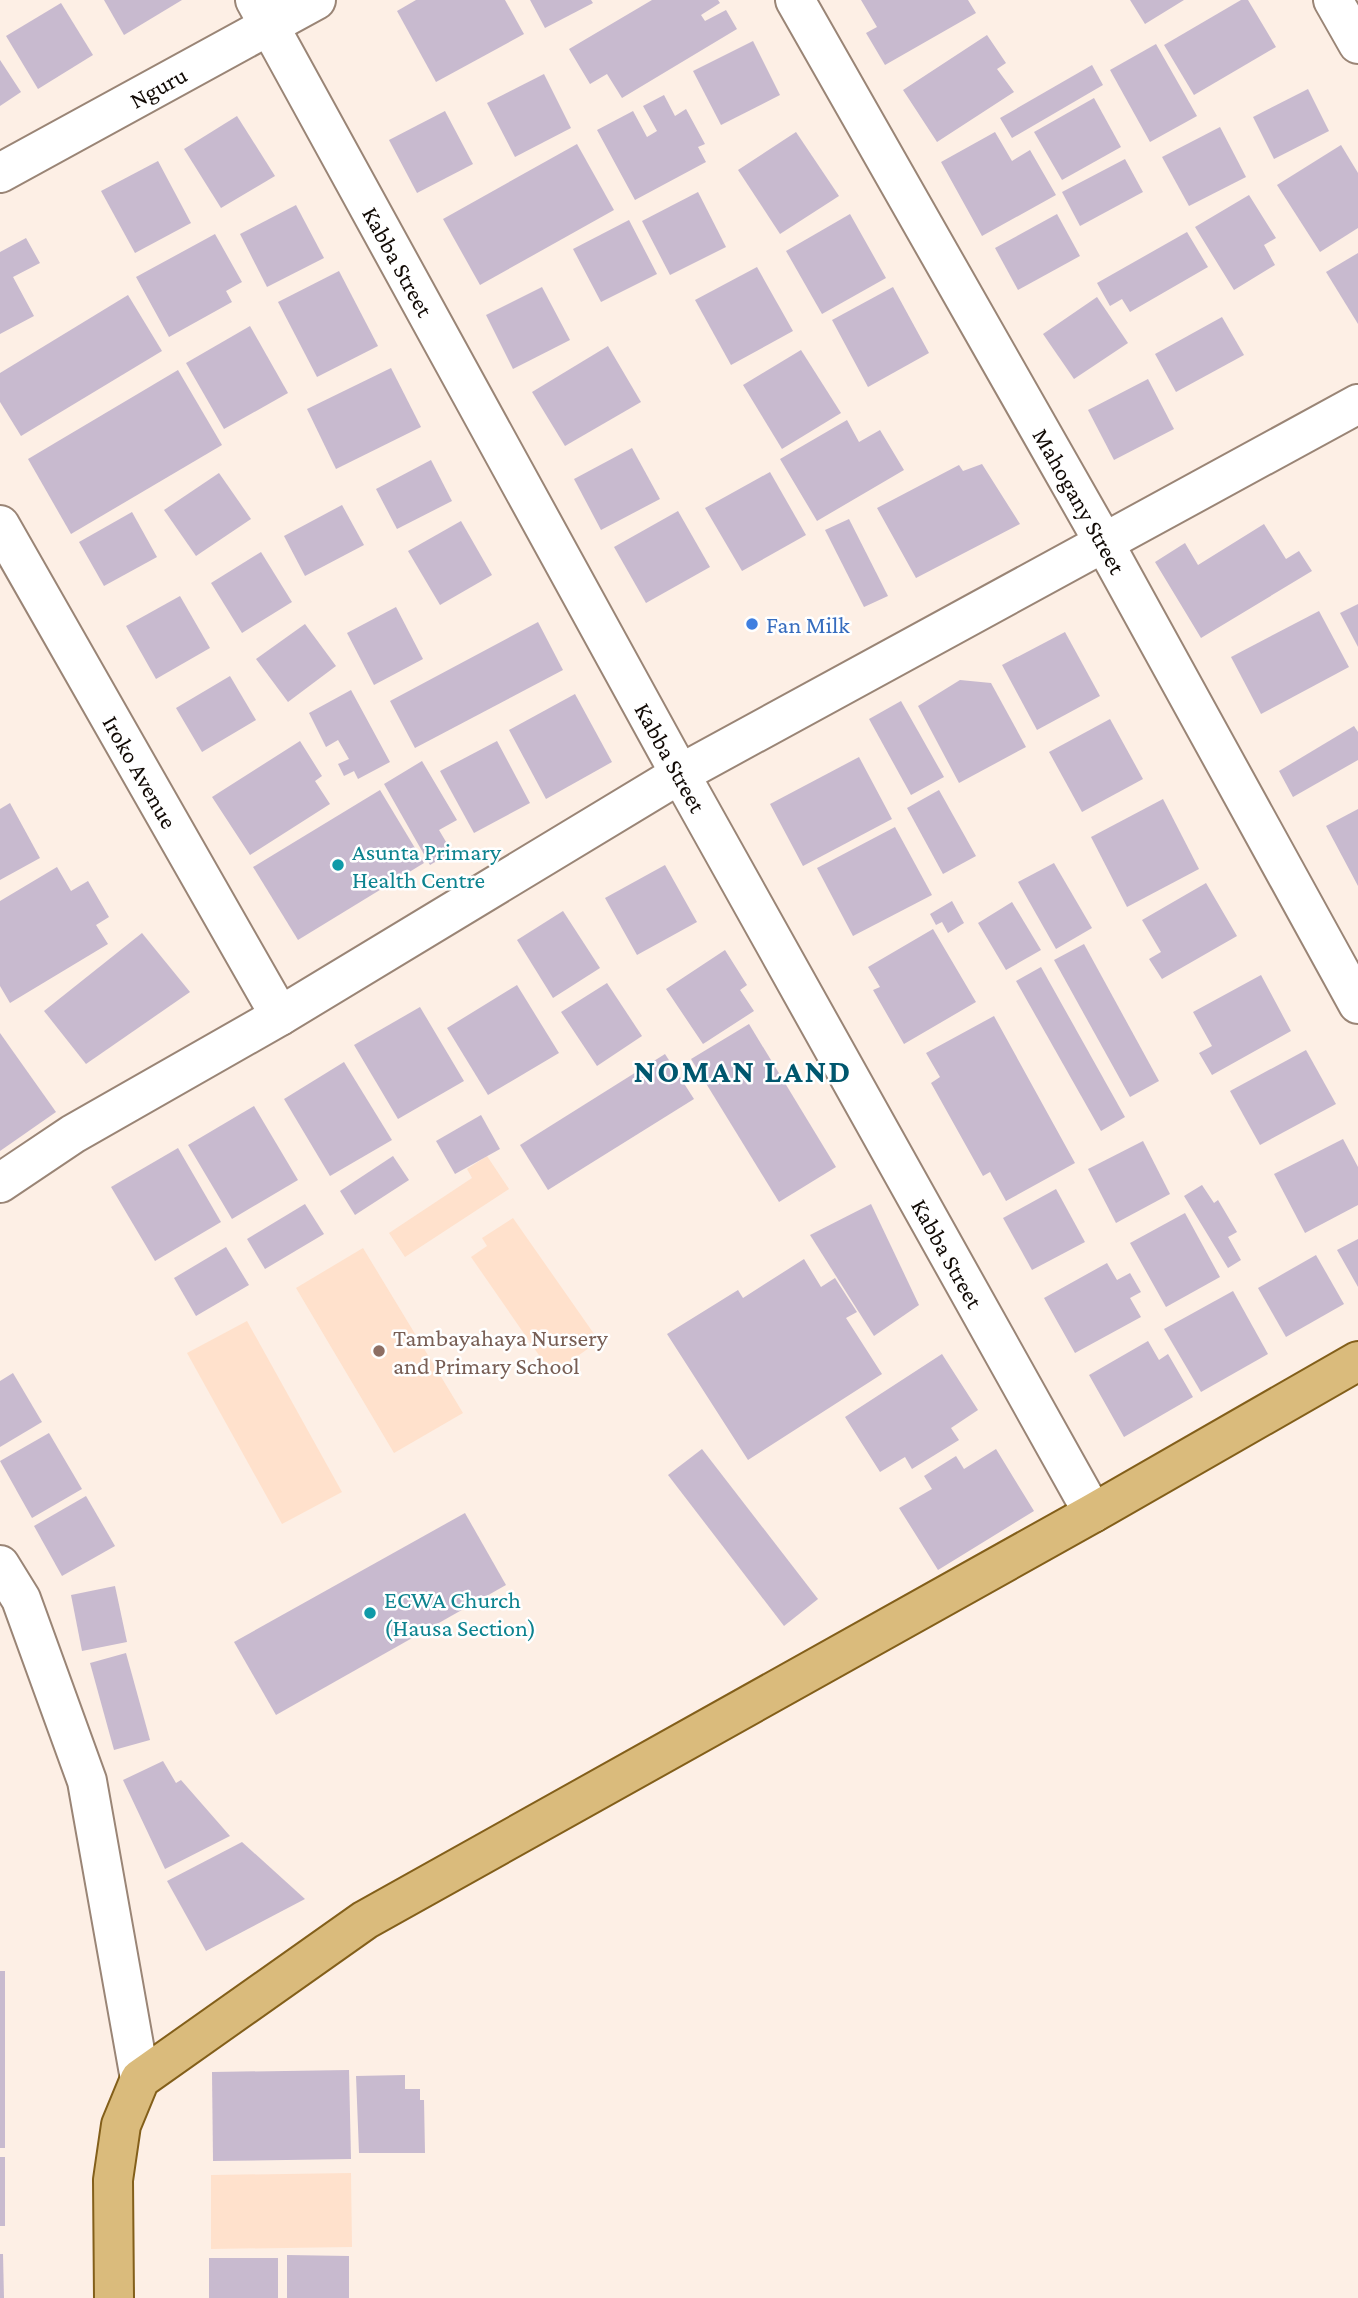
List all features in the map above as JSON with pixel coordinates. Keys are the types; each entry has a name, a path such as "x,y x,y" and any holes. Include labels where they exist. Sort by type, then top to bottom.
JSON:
{"main road":[{"path":"114,2298 113,2180 121,2125 140,2079 365,1920 1358,1362"}],"street":[{"name":"Nguru","path":"0,173 263,13 316,0"},
{"name":"Mahogany Street","path":"795,0 1103,541 1358,1004"},
{"path":"1333,0 1358,44"},
{"name":"Kabba Street","path":"263,13 680,774 1093,1513"},
{"path":"0,1183 74,1134 280,1016 680,774 1358,404"},
{"name":"Iroko Avenue","path":"0,525 280,1016"},
{"path":"0,1565 21,1599 87,1781 140,2079"}],"shaded area":[{"name":"Tambayahaya Nursery and Primary School","path":"487,1156 509,1189 405,1257 389,1233 472,1178 467,1169"},
{"name":"Tambayahaya Nursery and Primary School","path":"513,1218 599,1341 552,1374 471,1257 487,1246 482,1238"},
{"name":"Tambayahaya Nursery and Primary School","path":"363,1248 463,1413 394,1453 296,1288"},
{"path":"247,1321 342,1492 282,1524 187,1353"},
{"path":"351,2173 352,2247 211,2249 211,2175"}],"building":[{"path":"104,0 182,0 124,35"},
{"path":"416,0 505,0 524,34 436,82 397,11"},
{"path":"530,0 591,0 593,3 545,28"},
{"path":"652,0 718,0 720,3 701,15 705,21 726,10 737,29 622,98 607,74 590,84 569,49"},
{"path":"861,0 968,0 976,13 885,65 866,33 877,27"},
{"path":"1130,0 1184,0 1145,24"},
{"path":"1241,0 1248,0 1276,47 1194,95 1164,45"},
{"path":"61,3 93,55 38,89 6,36"},
{"path":"987,35 1006,63 997,69 1014,92 937,142 903,90"},
{"path":"753,41 780,95 721,125 693,71"},
{"path":"1156,44 1197,116 1150,142 1110,70"},
{"path":"0,60 21,92 0,106"},
{"path":"1092,65 1103,85 1012,138 1000,118"},
{"path":"544,74 571,128 515,157 487,103"},
{"path":"1308,89 1329,131 1274,159 1253,117"},
{"path":"664,95 675,116 686,109 705,144 698,147 706,162 635,200 597,130 633,111 647,137 657,131 643,106"},
{"path":"1094,98 1121,147 1062,180 1034,132"},
{"path":"445,111 473,164 417,193 389,140"},
{"path":"237,116 275,176 221,208 184,149"},
{"path":"1220,127 1246,177 1189,206 1162,157"},
{"path":"796,132 839,196 780,234 738,170"},
{"path":"995,132 1012,161 1030,150 1056,195 982,236 941,162"},
{"path":"577,144 614,210 480,285 443,219"},
{"path":"1341,145 1358,173 1358,228 1320,252 1277,185"},
{"path":"1125,159 1143,192 1080,226 1062,192"},
{"path":"158,161 191,223 135,253 101,191"},
{"path":"698,192 726,247 670,275 642,221"},
{"path":"1249,195 1276,238 1264,245 1275,265 1234,290 1195,227"},
{"path":"296,205 324,258 267,287 240,234"},
{"path":"850,214 886,278 822,314 786,251"},
{"path":"1057,214 1080,256 1018,290 995,248"},
{"path":"629,220 657,274 601,302 573,249"},
{"path":"1187,232 1208,267 1130,312 1122,299 1110,306 1097,283"},
{"path":"215,234 242,282 226,291 232,302 169,337 136,277"},
{"path":"26,238 40,263 13,277 34,316 0,334 0,252"},
{"path":"1358,253 1358,324 1326,272"},
{"path":"757,267 793,331 731,365 695,300"},
{"path":"339,271 378,346 317,377 278,302"},
{"path":"542,287 570,340 513,369 486,315"},
{"path":"893,287 929,353 868,387 832,320"},
{"path":"128,295 162,351 21,436 0,402 0,373"},
{"path":"1097,297 1128,343 1074,379 1043,334"},
{"path":"1222,317 1244,355 1176,392 1155,354"},
{"path":"250,326 288,393 224,429 186,363"},
{"path":"608,346 641,402 565,446 532,392"},
{"path":"801,350 841,413 782,449 743,385"},
{"path":"391,368 421,427 336,469 307,409"},
{"path":"178,370 222,445 71,534 28,459"},
{"path":"1148,379 1174,429 1114,460 1088,410"},
{"path":"847,420 859,442 880,430 904,470 817,521 780,459"},
{"path":"632,448 660,499 601,530 574,479"},
{"path":"431,460 452,501 397,529 376,489"},
{"path":"982,464 1020,524 916,578 877,508 959,465 963,471"},
{"path":"770,472 806,535 742,571 705,508"},
{"path":"219,473 251,519 196,556 164,510"},
{"path":"342,505 364,545 305,576 284,536"},
{"path":"678,511 710,567 646,603 614,547"},
{"path":"132,512 157,557 104,586 79,542"},
{"path":"849,519 888,596 864,607 825,530"},
{"path":"461,521 492,575 440,605 408,551"},
{"path":"1264,524 1286,559 1299,551 1312,571 1201,638 1155,562 1185,543 1198,565"},
{"path":"261,552 292,602 242,633 211,583"},
{"path":"180,596 210,648 156,679 126,626"},
{"path":"1358,604 1358,647 1340,613"},
{"path":"396,607 423,659 374,685 347,633"},
{"path":"1319,611 1349,667 1261,714 1231,657"},
{"path":"538,622 563,670 415,748 390,701"},
{"path":"305,624 336,666 288,702 256,659"},
{"path":"1065,632 1100,696 1037,730 1002,665"},
{"path":"230,676 256,720 202,752 176,708"},
{"path":"960,680 991,683 1026,747 959,783 918,706"},
{"path":"351,690 390,762 358,779 354,771 344,776 338,764 349,759 338,740 326,747 309,713"},
{"path":"575,694 612,762 546,799 509,730"},
{"path":"901,701 944,777 911,795 869,719"},
{"path":"1110,719 1143,779 1082,812 1049,752"},
{"path":"1354,726 1358,732 1358,760 1293,797 1279,771"},
{"path":"300,741 322,776 315,781 330,804 250,855 212,797"},
{"path":"497,741 530,803 474,833 440,771"},
{"path":"859,757 892,819 803,866 770,804"},
{"path":"422,761 457,820 439,830 452,852 430,865 384,784"},
{"name":"Asunta Primary Health Centre","path":"380,790 424,863 298,940 253,867"},
{"path":"939,790 976,856 943,874 907,808"},
{"path":"1163,799 1199,869 1127,907 1091,837"},
{"path":"10,803 40,858 0,880 0,809"},
{"path":"1358,809 1358,886 1326,826"},
{"path":"895,827 932,895 853,936 817,868"},
{"path":"1054,863 1092,928 1056,949 1018,882"},
{"path":"665,865 697,922 637,955 605,898"},
{"path":"57,867 71,891 88,881 109,917 96,925 108,944 10,1003 0,986 0,901"},
{"path":"1206,883 1237,936 1162,979 1149,959 1161,952 1142,920"},
{"path":"952,901 964,923 948,933 942,922 936,925 930,914"},
{"path":"1012,902 1041,950 1006,970 978,923"},
{"path":"563,911 600,968 553,998 517,940"},
{"path":"933,929 976,1002 904,1044 873,990 880,987 868,967"},
{"path":"142,933 190,992 86,1064 44,1011"},
{"path":"1084,944 1159,1081 1130,1097 1054,960"},
{"path":"725,950 747,985 740,990 754,1011 703,1044 666,989"},
{"path":"1041,967 1125,1117 1101,1131 1016,981"},
{"path":"1261,975 1291,1031 1212,1075 1199,1053 1212,1046 1193,1012"},
{"path":"607,983 642,1036 597,1066 561,1012"},
{"path":"517,985 559,1053 488,1095 447,1028"},
{"path":"420,1007 464,1081 398,1119 354,1045"},
{"path":"994,1016 1075,1163 1006,1201 990,1172 983,1176 931,1083 940,1077 926,1053"},
{"path":"749,1024 836,1167 779,1202 691,1059"},
{"path":"0,1033 56,1112 0,1151"},
{"path":"1306,1050 1336,1104 1260,1145 1230,1091"},
{"path":"665,1054 694,1099 548,1190 520,1145"},
{"path":"344,1062 392,1140 330,1176 284,1099"},
{"path":"254,1106 298,1180 232,1219 188,1145"},
{"path":"481,1115 500,1149 455,1174 436,1141"},
{"path":"1343,1139 1358,1167 1358,1205 1305,1233 1274,1174"},
{"path":"1143,1141 1170,1194 1116,1223 1088,1169"},
{"path":"178,1148 221,1222 155,1261 111,1187"},
{"path":"393,1156 409,1180 355,1215 340,1191"},
{"path":"1202,1185 1214,1203 1218,1200 1237,1232 1228,1237 1241,1260 1228,1268 1184,1196"},
{"path":"1056,1189 1085,1242 1032,1270 1003,1218"},
{"path":"305,1204 324,1234 265,1269 247,1239"},
{"path":"871,1204 919,1305 874,1336 810,1235"},
{"path":"1185,1213 1220,1277 1166,1307 1130,1243"},
{"path":"1358,1239 1358,1287 1337,1250"},
{"path":"226,1247 249,1285 196,1316 174,1278"},
{"path":"1316,1255 1344,1304 1286,1337 1258,1288"},
{"path":"804,1259 821,1287 835,1278 857,1312 846,1318 882,1374 748,1460 667,1334 738,1290 743,1298"},
{"path":"1107,1263 1117,1280 1130,1273 1141,1292 1130,1298 1141,1317 1075,1353 1044,1298"},
{"path":"1233,1291 1268,1354 1201,1392 1164,1329"},
{"path":"1148,1341 1159,1360 1168,1354 1193,1397 1124,1437 1089,1375"},
{"path":"942,1354 978,1410 951,1428 959,1440 912,1469 905,1457 880,1472 845,1417"},
{"path":"13,1373 42,1422 0,1447 0,1381"},
{"path":"49,1433 82,1489 32,1518 0,1461"},
{"path":"702,1449 818,1599 784,1626 668,1475"},
{"path":"996,1449 1034,1511 938,1570 899,1508 932,1489 924,1476 956,1456 964,1469"},
{"path":"86,1496 115,1546 62,1576 34,1526"},
{"name":"ECWA Church (Hausa Section)","path":"465,1513 506,1585 276,1715 234,1642"},
{"path":"115,1586 127,1642 82,1651 71,1595"},
{"path":"126,1653 150,1740 114,1750 90,1663"},
{"path":"163,1761 176,1783 181,1780 230,1836 165,1869 123,1780"},
{"path":"242,1842 305,1899 206,1951 167,1881"},
{"path":"0,1971 5,1971 5,2148 0,2148"},
{"path":"349,2070 351,2159 213,2161 212,2072"},
{"path":"405,2075 405,2089 420,2089 420,2100 424,2100 425,2153 359,2153 356,2076"},
{"path":"0,2157 5,2157 5,2226 0,2226"},
{"path":"0,2254 3,2254 4,2298 0,2298"},
{"path":"287,2255 349,2256 349,2298 287,2298"},
{"path":"209,2258 278,2258 278,2298 209,2298"}],"place":[{"name":"Fan Milk","path":"752,624"},
{"name":"Asunta Primary Health Centre","path":"338,865"},
{"name":"Tambayahaya Nursery and Primary School","path":"379,1351"},
{"name":"ECWA Church (Hausa Section)","path":"370,1613"}],"district":[{"name":"NOMAN LAND","path":"743,1071"}]}
